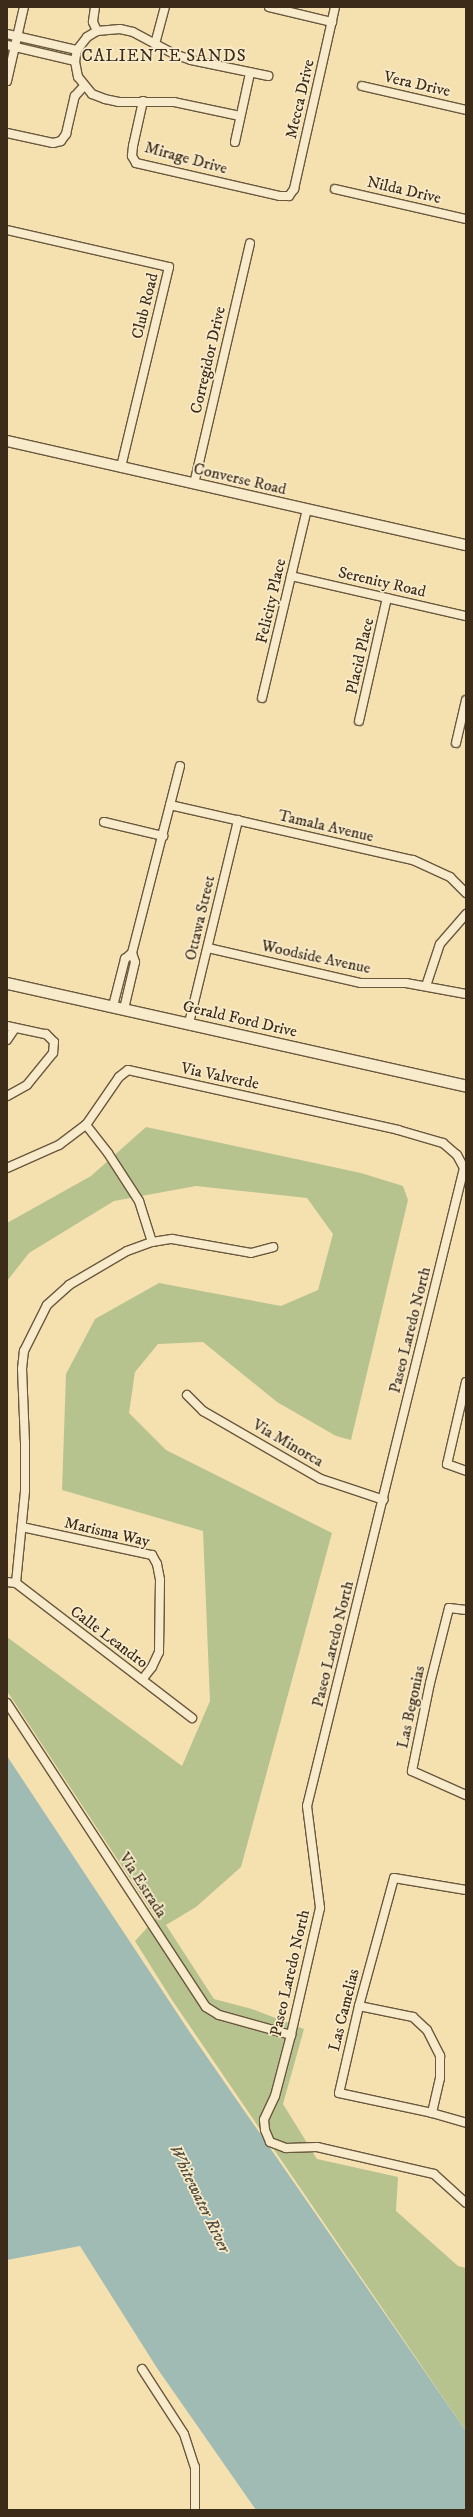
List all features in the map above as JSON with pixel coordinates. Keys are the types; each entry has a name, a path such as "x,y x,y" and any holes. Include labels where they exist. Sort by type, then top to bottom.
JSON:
{"main road":[{"name":"Gerald Ford Drive","path":"7,983 466,1086"}],"street":[{"path":"7,82 11,46 17,36 24,7"},
{"path":"95,7 93,22 97,32"},
{"path":"155,44 165,7"},
{"path":"269,7 332,22"},
{"name":"Mecca Drive","path":"289,196 294,189 335,7"},
{"path":"240,116 174,102 119,102 92,94 78,77 75,61 77,50 87,37 97,32 120,29 133,32 155,44 191,60 268,76"},
{"path":"7,34 77,50"},
{"path":"11,46 75,61"},
{"path":"235,142 250,72"},
{"path":"7,133 54,143 61,141 66,134 75,96 84,86"},
{"name":"Vera Drive","path":"362,86 466,110"},
{"name":"Mirage Drive","path":"143,101 133,146 132,156 136,163 280,196 289,196"},
{"name":"Nilda Drive","path":"335,189 466,219"},
{"name":"Club Road","path":"7,230 169,267 121,467"},
{"name":"Corregidor Drive","path":"194,484 250,243"},
{"name":"Converse Road","path":"7,441 466,545"},
{"name":"Felicity Place","path":"262,698 302,524 307,510"},
{"name":"Serenity Road","path":"291,576 466,616"},
{"name":"Placid Place","path":"360,721 387,598"},
{"path":"456,744 466,700"},
{"path":"118,1007 125,959 132,953 180,766"},
{"name":"Tamala Avenue","path":"170,805 413,860 450,877 466,893"},
{"name":"Ottawa Street","path":"189,1023 238,820"},
{"path":"104,822 163,836"},
{"path":"426,986 440,944 466,914"},
{"name":"Woodside Avenue","path":"208,948 361,984 406,983 466,994"},
{"path":"118,1007 134,969 135,960 132,953"},
{"path":"123,967 134,969"},
{"path":"7,1040 11,1027 46,1034 54,1042 53,1053 28,1085 7,1096"},
{"name":"Via Valverde","path":"7,1168 60,1145 86,1125 119,1077 128,1070 398,1130 444,1142 457,1155"},
{"path":"86,1125 108,1153 139,1201 152,1242"},
{"name":"Paseo Laredo North","path":"457,1155 464,1168 384,1500 307,1806 320,1908 291,2035 275,2096 264,2120 265,2130 270,2142 286,2148 316,2147 434,2174 466,2203"},
{"path":"11,1582 22,1527 25,1443 22,1369 24,1351 47,1305 69,1285 127,1251 152,1242 172,1239 251,1253 273,1246"},
{"path":"466,1382 447,1464 466,1471"},
{"name":"Via Minorca","path":"187,1395 203,1411 321,1479 384,1500"},
{"name":"Marisma Way","path":"22,1527 152,1555 158,1564 160,1580 158,1652 152,1667 142,1680"},
{"name":"Calle Leandro","path":"11,1582 192,1718"},
{"name":"Las Begonias","path":"466,1610 449,1608 430,1683 412,1771 466,1795"},
{"name":"Via Estrada","path":"7,1703 206,2007 219,2015 291,2035"},
{"name":"Las Camelias","path":"466,1890 394,1878 359,2006 338,2093 432,2113 466,2123"},
{"path":"359,2006 413,2017 427,2030 440,2056 440,2078 432,2113"},
{"path":"142,2369 184,2434 195,2467 195,2510"}],"green space":[{"path":"146,1127 361,1173 403,1186 408,1200 351,1440 336,1436 277,1402 203,1342 158,1344 135,1372 129,1413 166,1450 332,1533 241,1867 196,1907 166,1925 214,1999 252,2009 304,2029 283,2104 317,2159 398,2177 396,2211 458,2266 466,2268 466,2431 172,2000 135,1941 156,1918 7,1691 7,1637 182,1766 210,1701 203,1531 62,1490 66,1374 95,1319 159,1283 281,1306 318,1290 333,1234 307,1198 196,1186 114,1201 29,1253 7,1281 7,1223 91,1176"}],"water":[{"name":"Whitewater River","path":"7,1756 189,2031 466,2431 466,2510 256,2510 157,2368 80,2246 7,2260"}],"district":[{"name":"CALIENTE SANDS","path":"164,57"}]}
